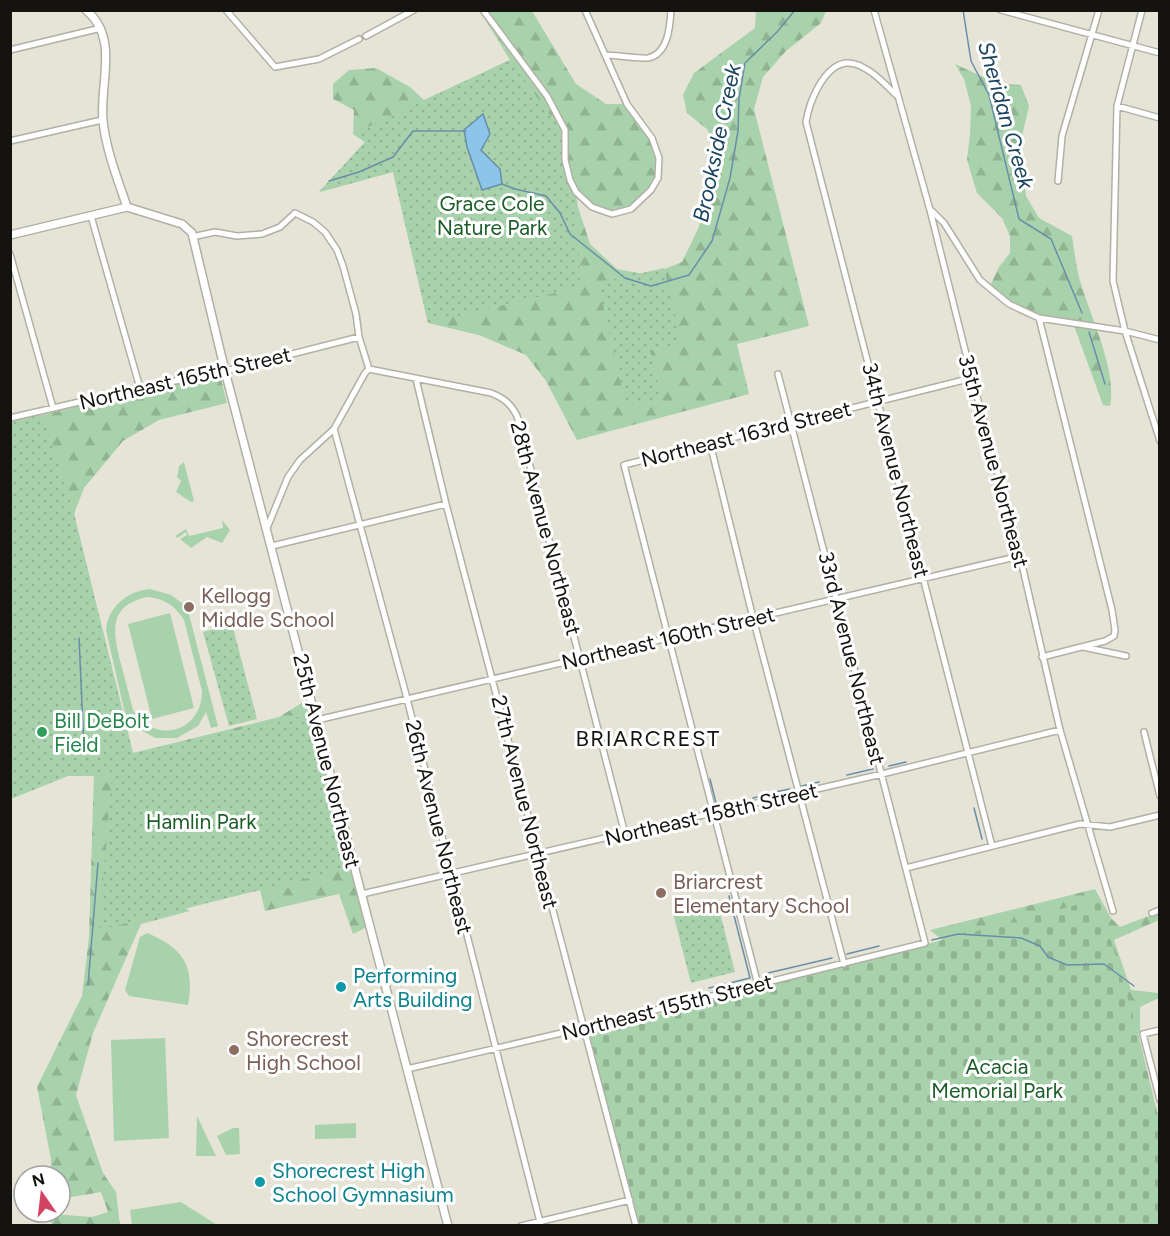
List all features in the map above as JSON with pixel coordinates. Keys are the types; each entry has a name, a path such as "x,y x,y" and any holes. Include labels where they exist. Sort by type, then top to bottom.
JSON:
{"street":[{"path":"10,235 126,207 102,120 105,43 101,28 86,10"},
{"path":"226,10 275,67 320,59 359,39"},
{"path":"366,36 414,10"},
{"path":"483,10 547,96 565,130 565,160 576,192 591,207 612,214 631,209 651,190 658,178 659,158 652,138 627,104 585,10"},
{"path":"605,55 645,59 656,55 667,40 670,29 670,10"},
{"name":"35th Avenue Northeast","path":"874,10 930,210 1020,556 1060,730 1113,911"},
{"path":"1001,10 1160,53"},
{"path":"1058,181 1062,136 1099,10"},
{"path":"1142,10 1117,106 1113,281 1125,331 1160,441"},
{"path":"10,50 101,28"},
{"name":"34th Avenue Northeast","path":"897,97 878,77 846,63 824,78 808,106 806,122 992,846"},
{"path":"1117,106 1160,118"},
{"path":"10,141 102,120"},
{"name":"25th Avenue Northeast","path":"126,207 182,224 192,237 448,1226"},
{"path":"930,210 944,223 980,280 1009,304 1039,318 1125,331 1160,340"},
{"path":"192,237 215,232 237,236 261,234 280,227 295,213 313,222 325,232 343,266 356,314 358,337 369,369"},
{"path":"91,216 140,388"},
{"path":"10,254 53,408"},
{"path":"1039,318 1112,610 1115,630 1114,636 1106,641 1042,657"},
{"name":"Northeast 165th Street","path":"10,418 225,371 358,337"},
{"path":"369,369 416,379"},
{"path":"267,528 293,469 334,429 369,369"},
{"name":"33rd Avenue Northeast","path":"778,374 925,943"},
{"name":"Northeast 163rd Street","path":"669,638 624,465 972,378"},
{"name":"28th Avenue Northeast","path":"416,379 491,393 512,406 517,416 625,834"},
{"name":"27th Avenue Northeast","path":"416,379 446,504 636,1226"},
{"name":"26th Avenue Northeast","path":"334,429 407,699 540,1223"},
{"path":"710,443 753,618 844,964"},
{"path":"272,546 446,504"},
{"name":"Northeast 160th Street","path":"317,720 1020,556"},
{"path":"669,638 758,985"},
{"path":"1082,646 1126,656"},
{"name":"Northeast 158th Street","path":"362,894 882,774 1060,730"},
{"path":"1144,732 1160,795"},
{"path":"906,868 1080,824 1110,827 1160,815"},
{"path":"1152,913 1160,910"},
{"name":"Northeast 155th Street","path":"407,1069 925,943"},
{"path":"1160,1030 1143,1034 1160,1101"},
{"path":"521,1226 630,1200"}],"green space":[{"path":"480,11 532,11 576,84 606,104 627,104 652,138 659,158 658,178 631,209 612,214 592,207 576,193 590,244 617,269 649,275 682,262 698,229 710,193 715,157 708,130 687,113 683,95 694,73 755,28 756,11 826,11 821,23 786,51 763,77 754,109 809,326 737,344 749,394 577,440 546,381 526,355 479,335 428,323 393,172 319,192 365,142 353,134 354,110 333,99 333,84 349,70 376,68 410,87 424,100 510,60"},
{"name":"Grace Cole Nature Park","path":"510,60 558,126 565,160 576,192 580,287 428,323 393,172 319,192 365,142 353,134"},
{"path":"955,64 998,84 1021,85 1029,106 1020,145 1026,196 1039,218 1072,236 1080,281 1107,362 1110,377 1110,406 1103,405 1073,323 1039,318 1009,304 989,288 999,267 1010,253 1010,236 1002,218 977,193 967,160 971,106 964,79"},
{"path":"664,268 682,344 650,351 661,398 626,406 598,283"},
{"name":"Hamlin Park","path":"220,375 227,403 159,420 123,441 84,488 74,514 133,753 279,717 305,701 367,927 353,934 339,894 265,911 260,890 180,905 190,911 141,924 93,1033 76,1095 103,1173 116,1192 120,1225 54,1225 72,1224 72,1215 92,1217 108,1212 101,1192 72,1197 72,1164 51,1164 37,1087 82,996 89,937 94,772 10,423 140,391"},
{"name":"Hamlin Park","path":"38,411 48,429 74,514 133,753 315,713 332,776 349,868 99,930 112,776 68,776 11,799 10,418"},
{"path":"184,462 194,501 191,502 176,492 181,481 177,477 179,466"},
{"path":"222,520 230,530 222,543 207,537 191,548 180,539 187,535 186,532 177,538 175,536 186,529 189,536 223,528"},
{"path":"150,589 171,595 187,607 218,726 211,728 206,712 198,726 177,738 155,738 134,726 125,714 106,630 110,614 115,607 126,597","holes":["147,597 159,599 168,604 184,620 202,691 200,705 194,717 186,725 175,729 153,728 142,721 133,710 116,642 116,622 119,614 134,601"]},
{"path":"170,613 194,708 152,719 128,624"},
{"path":"232,624 257,719 229,726 203,632"},
{"path":"1095,889 1111,918 1120,927 1159,912 1159,920 1114,940 1131,990 1159,993 1159,998 1140,1007 1140,1033 1130,1035 968,961 930,930"},
{"name":"Acacia Memorial Park","path":"1099,899 1139,1037 1159,1120 1159,1225 636,1225 588,1033"},
{"path":"717,901 735,972 691,983 673,913"},
{"path":"147,933 170,945 184,960 190,979 188,1005 129,996 125,990 140,937"},
{"path":"165,1038 169,1138 114,1141 111,1040"},
{"path":"197,1116 216,1156 196,1156"},
{"path":"356,1123 356,1138 315,1139 315,1125"},
{"path":"233,1128 239,1128 240,1154 226,1155 217,1136"},
{"path":"181,1202 217,1225 132,1225 130,1210"}],"water":[{"path":"483,114 490,134 481,150 500,169 502,184 482,190 467,147 464,130"}],"waterway":[{"name":"Brookside Creek","path":"502,184 546,196 560,213 570,234 625,278 651,286 689,275 712,241 730,178 738,131 739,99 745,63 777,32 795,10"},
{"name":"Sheridan Creek","path":"963,10 971,61 989,95 1019,219 1051,239 1082,313"},
{"name":"Brookside Creek","path":"329,181 359,172 393,157 413,131 466,131"},
{"name":"Sheridan Creek","path":"1089,332 1105,384"},
{"path":"79,638 84,748"},
{"path":"889,766 906,762"},
{"path":"847,775 873,769"},
{"path":"710,779 717,807 743,800"},
{"path":"802,786 819,782"},
{"path":"775,792 790,789"},
{"path":"753,798 766,795"},
{"path":"974,808 982,839"},
{"path":"88,985 98,863"},
{"path":"709,988 750,978 729,896"},
{"path":"932,940 958,934 1021,938 1040,946 1048,957 1067,965 1104,964 1134,986"},
{"path":"847,954 879,946"},
{"path":"768,973 832,958"}],"place":[{"name":"Kellogg Middle School","path":"189,607"},
{"name":"Bill DeBolt Field","path":"42,732"},
{"name":"Briarcrest Elementary School","path":"661,893"},
{"name":"Performing Arts Building","path":"341,987"},
{"name":"Shorecrest High School","path":"234,1050"},
{"name":"Shorecrest High School Gymnasium","path":"260,1182"}],"district":[{"name":"BRIARCREST","path":"648,738"}]}
